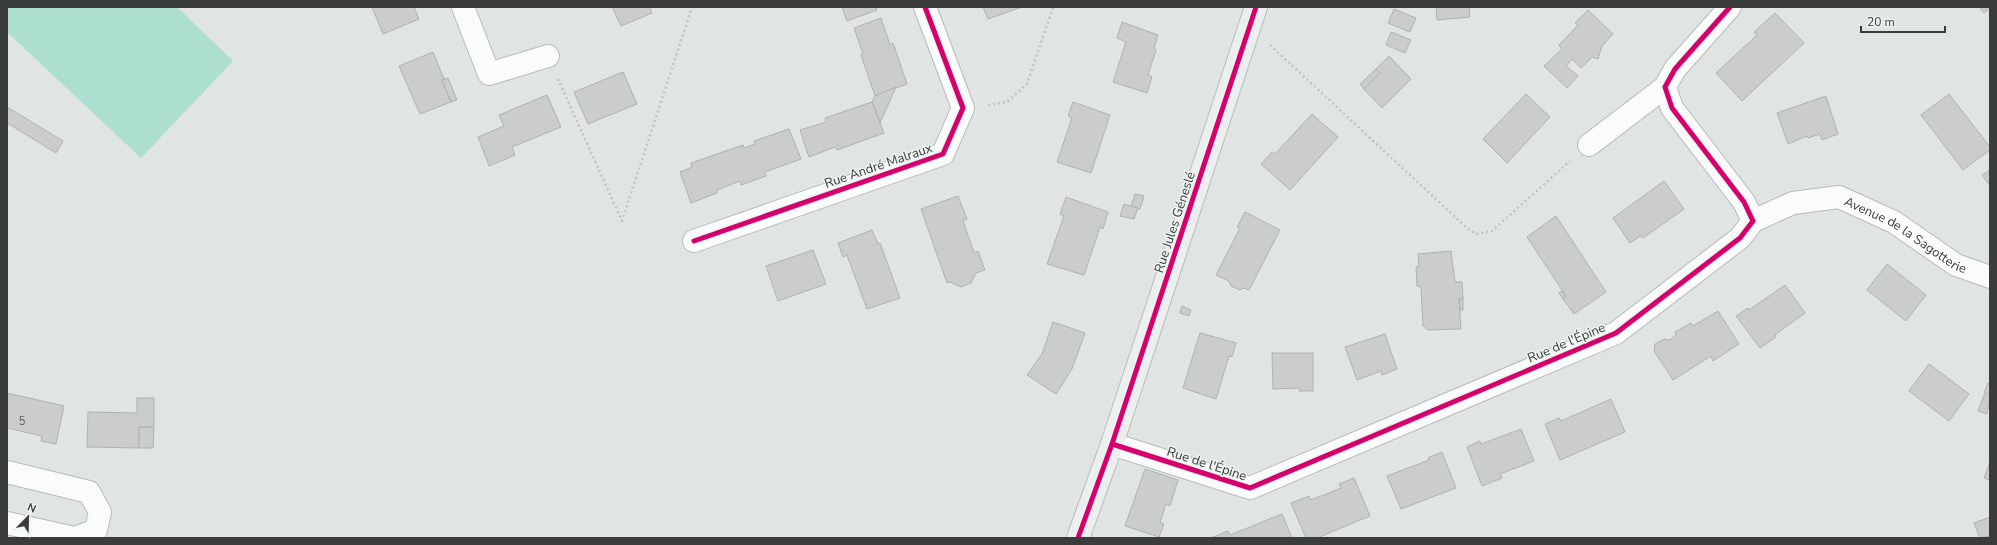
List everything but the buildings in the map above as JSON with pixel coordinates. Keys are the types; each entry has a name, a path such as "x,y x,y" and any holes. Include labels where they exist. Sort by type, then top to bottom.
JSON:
{"street":[{"path":"463,7 490,74 548,56"},
{"path":"925,7 963,108"},
{"path":"1589,145 1665,87 1675,69 1730,7"},
{"name":"Rue Jules Géneslé","path":"1078,538 1112,444 1253,17"},
{"path":"1665,87 1672,108 1744,202 1753,221"},
{"name":"Rue André Malraux","path":"694,241 943,154 963,108"},
{"name":"Avenue de la Sagotterie","path":"1753,221 1793,203 1839,197 1894,222 1956,265 1990,277"},
{"name":"Rue de l'Épine","path":"1112,444 1250,488 1616,333 1740,238 1753,221"},
{"path":"7,472 89,492 100,512 96,530 74,538 7,523"}],"path":[{"path":"548,56 622,220 692,7"},
{"path":"963,108 1007,102 1027,84 1053,7"},
{"path":"1253,17 1467,228 1476,234 1492,231 1589,145"}],"green space":[{"path":"7,7 177,7 233,61 141,158 7,32"}],"cycle path":[{"path":"694,241 943,154 963,108 925,7"},
{"path":"1078,538 1112,444 1256,7"},
{"path":"1112,444 1250,488 1616,333 1740,238 1753,221 1744,202 1672,108 1665,87 1675,69 1730,7"}]}
